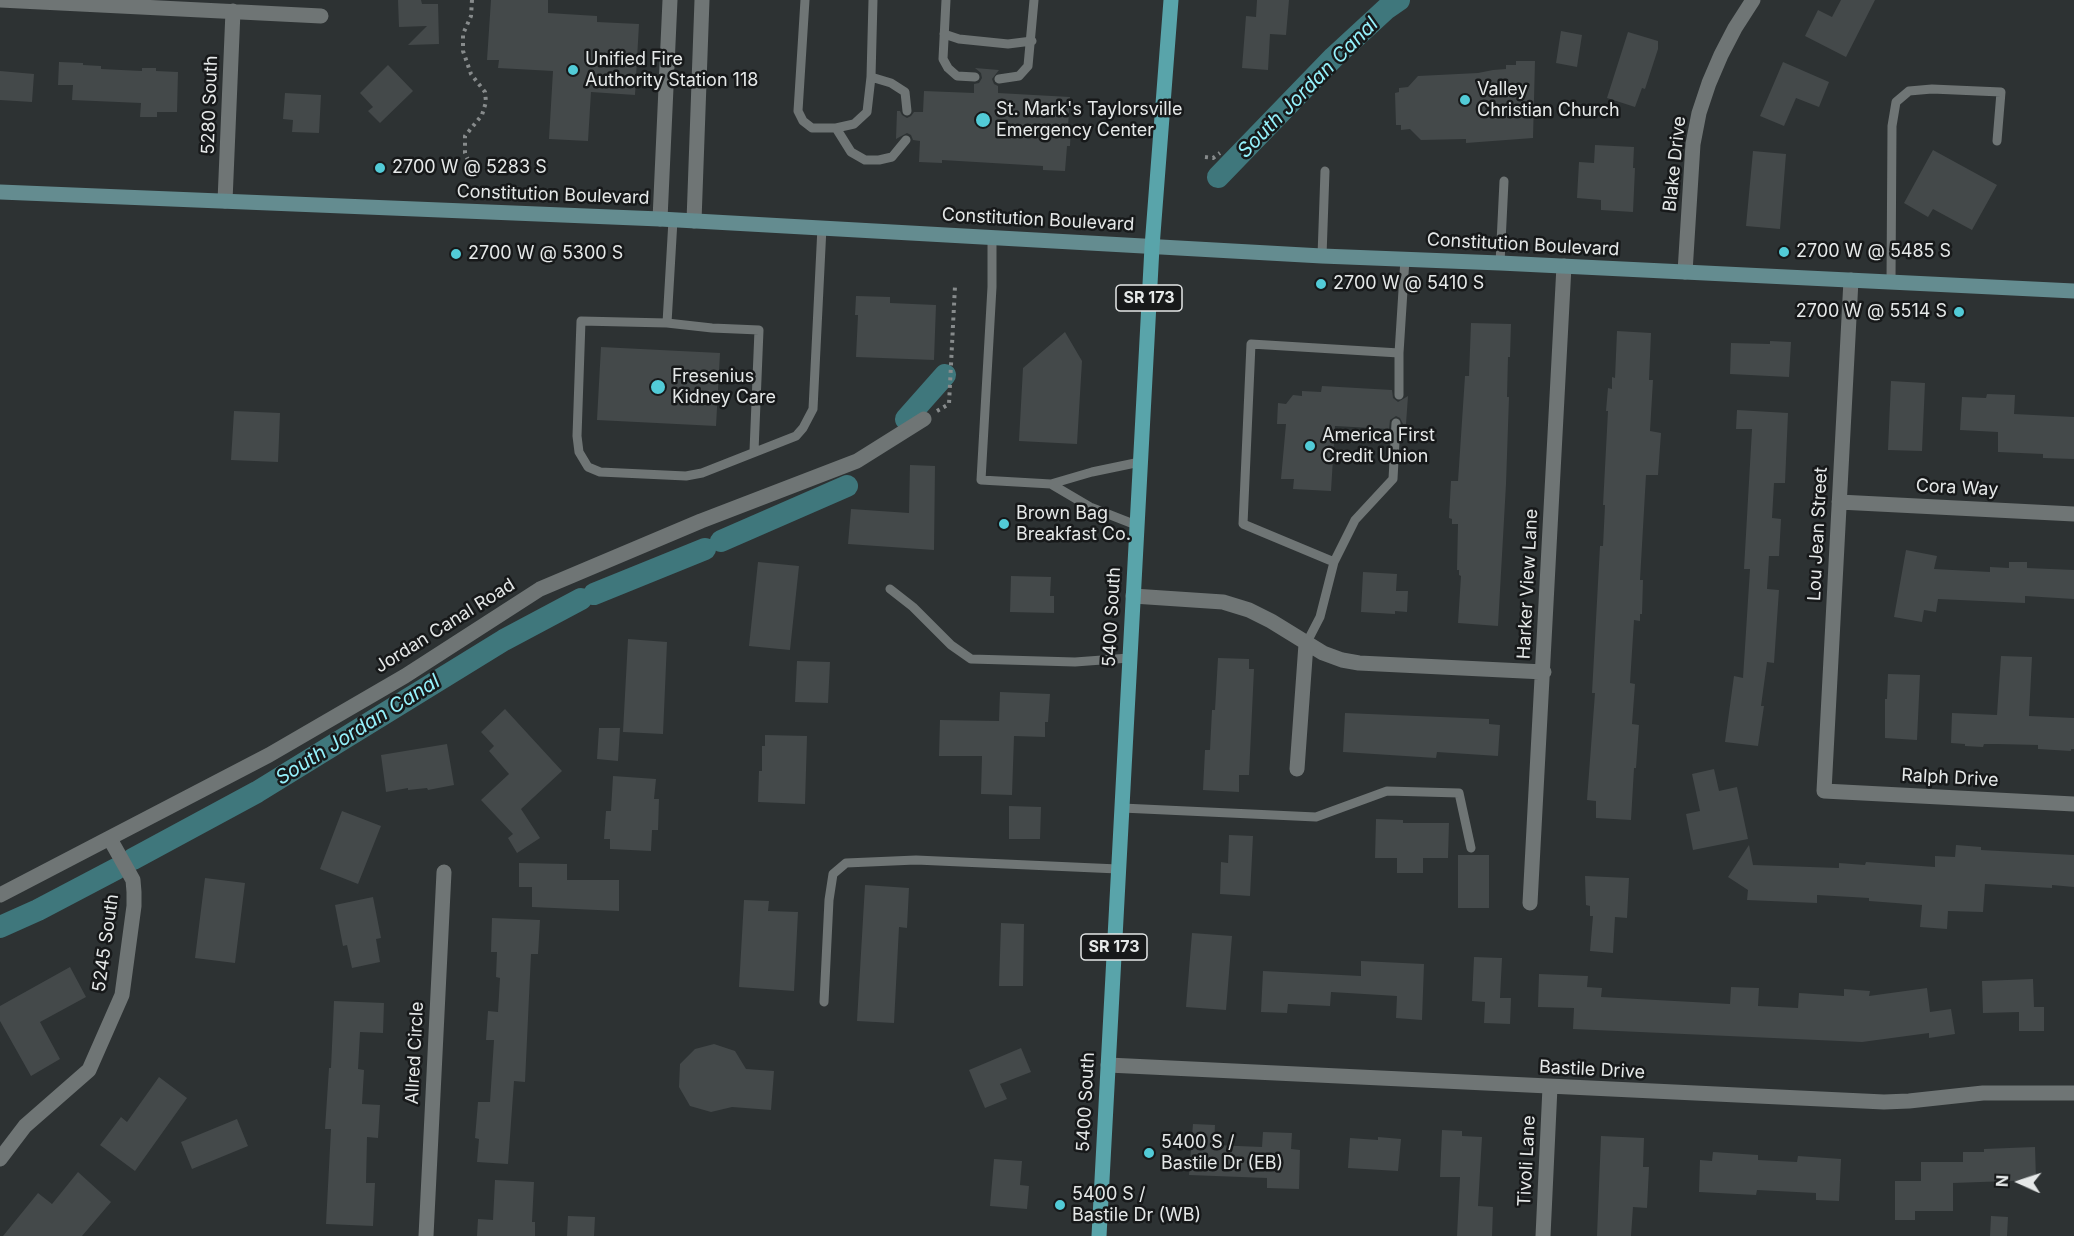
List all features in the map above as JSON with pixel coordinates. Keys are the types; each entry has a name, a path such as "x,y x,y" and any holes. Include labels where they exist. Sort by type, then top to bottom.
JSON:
{"main road":[{"name":"5400 South","path":"1099,1236 1152,247 1171,0"},
{"name":"Constitution Boulevard","path":"0,192 667,219 1322,256 2074,291"}],"street":[{"path":"0,0 321,16"},
{"path":"667,219 670,0"},
{"path":"694,221 702,0"},
{"name":"Blake Drive","path":"1685,272 1693,144 1699,113 1720,55 1753,0"},
{"name":"5280 South","path":"225,201 233,11"},
{"name":"Harker View Lane","path":"1530,903 1564,266"},
{"name":"Lou Jean Street","path":"1824,791 1851,280"},
{"name":"Jordan Canal Road","path":"0,895 278,749 405,676 540,590 701,521 857,461 924,419"},
{"name":"Cora Way","path":"1839,502 2074,514"},
{"path":"1133,596 1223,602 1249,610 1271,621 1306,644 1342,660 1359,663 1544,672"},
{"path":"1297,769 1306,644"},
{"name":"Ralph Drive","path":"1824,791 2074,804"},
{"name":"5245 South","path":"0,1160 25,1126 89,1071 122,995 134,892 133,880 110,838"},
{"name":"Allred Circle","path":"426,1236 444,872"},
{"name":"Bastile Drive","path":"1108,1065 1884,1102 1983,1093 2074,1093"},
{"name":"Tivoli Lane","path":"1543,1236 1550,1087"}],"lane":[{"path":"805,0 798,111 803,121 812,128 836,128 854,124 867,112 871,77 873,0"},
{"path":"946,0 943,59 948,68 957,76 975,77"},
{"path":"999,79 1019,76 1028,66 1034,0"},
{"path":"944,34 959,39 1008,44 1032,41"},
{"path":"871,77 891,83 904,92 907,111"},
{"path":"1891,282 1892,126 1896,102 1909,91 1932,89 2001,92 1997,141"},
{"path":"836,128 851,152 865,160 892,157 906,140"},
{"path":"1322,256 1325,171"},
{"path":"1500,263 1504,181"},
{"path":"667,219 668,323"},
{"path":"754,452 759,330 668,323 581,321 577,436 579,452 588,467 600,472 686,476 702,473 796,436 810,419 813,409 822,228"},
{"path":"992,237 992,287 981,480 1051,484 1092,472 1140,462"},
{"path":"1399,395 1399,353 1405,259"},
{"path":"1334,562 1243,524 1251,344 1399,353"},
{"path":"1306,644 1320,617 1334,562 1355,520 1393,479 1396,423"},
{"path":"1051,484 1090,507 1136,525"},
{"path":"890,589 913,607 951,645 971,659 1075,662 1130,658"},
{"path":"1122,808 1316,817 1387,791 1459,793 1471,848"},
{"path":"824,1002 830,891 833,874 846,863 916,860 1118,869"}],"path":[{"path":"471,167 465,153 465,136 482,115 486,102 485,92 471,74 463,51 464,34 471,16 472,0"},
{"path":"1204,157 1213,158 1220,153"},
{"path":"924,419 949,404 955,286"}],"building":[{"path":"398,0 421,0 422,4 438,4 439,44 408,45 427,26 399,27"},
{"name":"Unified Fire Authority Station 118","path":"491,0 548,0 548,13 597,16 597,22 639,24 635,95 591,92 588,141 549,139 553,71 498,68 499,60 487,60"},
{"path":"1257,0 1289,0 1286,35 1270,34 1268,70 1242,68 1246,16 1256,17"},
{"path":"1841,0 1875,0 1846,57 1805,36 1818,10 1832,17"},
{"path":"1561,31 1582,35 1577,67 1556,63"},
{"path":"1628,32 1658,41 1658,49 1645,89 1642,88 1635,107 1607,98"},
{"name":"Valley Christian Church","path":"1516,61 1535,61 1533,138 1466,143 1466,139 1421,140 1410,129 1401,130 1401,125 1396,125 1395,93 1399,92 1399,88 1408,87 1418,76 1506,69 1506,65 1516,65"},
{"path":"59,62 101,66 101,69 142,71 142,68 156,68 156,71 178,72 177,112 157,112 157,117 140,117 141,103 72,100 73,85 58,85"},
{"path":"1783,62 1829,82 1819,107 1796,98 1784,126 1760,116"},
{"path":"388,65 413,91 380,123 368,111 373,107 360,93"},
{"name":"St. Mark's Taylorsville Emergency Center","path":"975,68 999,70 992,79 998,86 998,93 1070,97 1068,127 1071,127 1070,146 1067,146 1065,171 1043,170 1043,166 942,160 942,163 919,162 920,141 913,140 907,133 896,139 897,111 907,118 914,112 923,112 924,91 974,93 974,84 979,83 982,78 981,73"},
{"path":"0,71 34,74 32,102 0,100"},
{"path":"285,93 321,95 319,133 292,132 293,120 283,119"},
{"path":"1595,145 1634,147 1633,212 1601,210 1601,200 1577,198 1579,162 1594,163"},
{"path":"1933,150 1997,185 1972,230 1933,209 1928,217 1904,203"},
{"path":"1753,151 1786,154 1780,229 1746,226"},
{"path":"856,296 890,297 890,303 936,305 934,360 856,357 858,315 855,315"},
{"path":"1471,323 1511,324 1510,357 1508,357 1506,484 1498,626 1458,623 1461,576 1457,570 1458,524 1452,524 1452,519 1449,518 1451,481 1458,481 1465,376 1469,376"},
{"path":"1617,331 1651,333 1649,380 1653,380 1650,431 1661,433 1658,475 1646,475 1640,580 1643,580 1642,614 1640,614 1640,621 1634,620 1630,683 1635,684 1632,724 1639,725 1631,820 1596,818 1596,801 1587,800 1595,693 1592,693 1600,546 1603,546 1608,411 1606,411 1608,388 1612,389 1612,377 1615,378"},
{"path":"1065,332 1082,361 1077,444 1019,441 1023,368"},
{"path":"1770,341 1791,342 1789,377 1730,374 1731,343 1770,344"},
{"name":"Fresenius Kidney Care","path":"601,347 720,353 716,426 597,420"},
{"path":"1891,381 1925,383 1922,451 1888,450"},
{"name":"America First Credit Union","path":"1322,386 1392,390 1393,398 1398,402 1408,396 1406,424 1403,424 1396,416 1390,420 1389,429 1335,426 1331,491 1293,489 1294,479 1281,479 1286,424 1277,424 1278,403 1286,404 1293,395 1302,396 1302,391 1321,392"},
{"path":"1987,394 2015,395 2014,414 2074,417 2074,459 2043,458 2043,454 1998,452 1998,432 1960,430 1962,397 1986,398"},
{"path":"1737,410 1788,413 1785,483 1774,483 1772,518 1781,519 1779,556 1769,556 1767,589 1779,590 1774,663 1767,662 1758,746 1725,742 1734,676 1743,678 1750,569 1744,569 1752,429 1736,429"},
{"path":"234,411 280,413 278,462 231,460"},
{"path":"910,465 935,466 934,550 848,544 851,509 909,513"},
{"path":"1906,550 1937,556 1934,569 1990,572 1990,567 2009,568 2009,562 2027,562 2027,568 2074,570 2074,599 2025,596 2025,603 1938,599 1936,612 1924,610 1922,622 1894,617"},
{"path":"758,562 799,566 790,650 749,646"},
{"path":"1363,572 1397,574 1396,591 1408,591 1407,612 1395,611 1395,614 1361,612"},
{"path":"1011,576 1051,577 1050,596 1054,596 1054,613 1010,612"},
{"path":"628,639 667,642 663,734 623,732"},
{"path":"2001,656 2032,657 2029,716 2074,718 2074,749 2071,751 2038,749 2038,745 1997,744 1984,744 1983,747 1951,743 1952,713 1997,715"},
{"path":"1218,658 1249,659 1249,669 1254,669 1249,775 1239,775 1239,792 1203,790 1205,750 1210,750 1212,710 1215,710"},
{"path":"797,661 830,662 828,703 795,702"},
{"path":"1888,674 1920,675 1917,740 1885,738 1885,699 1887,699"},
{"path":"1000,692 1050,694 1048,722 1045,722 1045,737 1014,736 1012,795 981,794 982,756 939,756 940,720 999,721"},
{"path":"505,709 562,771 521,809 540,838 517,853 508,838 513,834 481,800 509,774 489,751 494,746 481,732"},
{"path":"1345,713 1489,719 1489,724 1500,725 1498,756 1437,752 1436,758 1343,752"},
{"path":"599,728 620,728 618,761 597,759"},
{"path":"765,735 807,736 805,804 758,802 759,771 762,771 762,746 765,746"},
{"path":"447,744 454,785 428,790 427,788 408,790 408,788 386,792 381,755"},
{"path":"1714,769 1719,791 1737,787 1748,839 1693,850 1686,814 1700,811 1692,774"},
{"path":"613,776 656,779 654,799 659,799 658,830 652,830 651,851 610,849 610,839 604,839 606,811 611,811"},
{"path":"1009,806 1041,807 1040,839 1009,839"},
{"path":"342,811 381,826 358,884 320,869"},
{"path":"1376,819 1403,820 1403,823 1449,823 1448,858 1423,858 1423,873 1397,873 1397,858 1375,858"},
{"path":"1229,835 1253,836 1250,896 1220,894 1221,862 1228,863"},
{"path":"1749,845 1753,865 1839,868 1839,863 1865,865 1866,862 1935,867 1935,856 1955,857 1956,845 1981,847 1981,850 2074,855 2074,887 1985,884 1983,912 1948,911 1947,929 1920,927 1922,905 1869,901 1869,898 1817,895 1817,903 1747,900 1748,890 1728,877"},
{"path":"1458,855 1489,855 1489,908 1458,908"},
{"path":"519,863 567,864 567,880 619,880 619,911 532,907 532,887 519,887"},
{"path":"1585,876 1629,878 1627,918 1615,917 1613,953 1590,951 1593,916 1590,916 1590,906 1586,905"},
{"path":"205,878 245,883 235,963 195,958"},
{"path":"865,885 909,888 907,928 899,927 894,1023 857,1021"},
{"path":"373,897 381,938 376,939 380,962 352,968 347,945 343,946 335,905"},
{"path":"744,900 769,901 768,911 798,912 794,991 739,987"},
{"path":"492,918 540,920 538,954 531,954 525,1082 514,1081 508,1164 477,1162 479,1139 475,1138 478,1102 490,1102 494,1040 486,1040 488,1011 498,1012 500,978 496,977 497,952 491,952"},
{"path":"1001,923 1024,924 1023,986 999,986"},
{"path":"1192,933 1232,936 1226,1010 1186,1007"},
{"path":"1474,957 1502,958 1500,998 1511,998 1510,1024 1484,1023 1485,1002 1472,1001"},
{"path":"1361,961 1424,964 1422,1020 1396,1018 1397,996 1331,992 1330,1006 1288,1004 1287,1013 1261,1012 1263,971 1361,976"},
{"path":"70,967 86,997 40,1022 60,1059 31,1076 0,1021 0,1006"},
{"path":"1539,974 1588,976 1587,987 1602,988 1601,997 1730,1004 1731,987 1759,988 1758,1006 1798,1008 1799,993 1844,996 1844,989 1870,991 1869,996 1927,988 1930,1012 1951,1009 1955,1034 1929,1038 1929,1033 1862,1042 1573,1029 1574,1008 1538,1007"},
{"path":"2033,979 2034,1007 2044,1007 2044,1031 2019,1031 2019,1012 1983,1013 1982,981"},
{"path":"334,1001 384,1003 383,1033 360,1032 358,1069 364,1070 362,1104 380,1105 378,1138 367,1137 366,1183 375,1183 373,1226 326,1224 331,1129 325,1129"},
{"path":"714,1044 735,1051 746,1069 774,1071 771,1110 732,1107 711,1112 690,1106 679,1087 680,1064 695,1049"},
{"path":"1021,1048 1031,1072 1000,1084 1007,1099 985,1108 969,1070"},
{"path":"159,1077 187,1098 135,1171 100,1145 121,1117 127,1122"},
{"path":"237,1119 248,1146 192,1169 181,1142"},
{"path":"1193,1124 1215,1125 1214,1145 1262,1147 1263,1132 1292,1133 1291,1149 1300,1150 1299,1189 1267,1188 1267,1178 1189,1175"},
{"path":"1442,1130 1462,1131 1462,1136 1482,1137 1478,1206 1493,1207 1492,1236 1457,1236 1460,1177 1440,1177"},
{"path":"1601,1136 1644,1138 1643,1167 1649,1167 1647,1208 1633,1207 1631,1236 1597,1236"},
{"path":"1378,1137 1401,1139 1398,1171 1348,1168 1350,1138 1378,1140"},
{"path":"2035,1147 2036,1180 1953,1183 1953,1211 1915,1211 1915,1220 1895,1220 1895,1181 1921,1181 1921,1162 1963,1162 1963,1152"},
{"path":"1713,1152 1758,1155 1758,1160 1797,1162 1798,1156 1841,1159 1839,1201 1816,1200 1816,1193 1757,1190 1756,1195 1699,1192 1700,1160 1712,1161"},
{"path":"994,1159 1022,1161 1020,1185 1029,1186 1027,1209 990,1206"},
{"path":"78,1172 111,1202 82,1236 3,1236 38,1193 52,1204"},
{"path":"495,1180 534,1182 532,1222 535,1222 535,1236 477,1236 478,1219 493,1220"},
{"path":"568,1216 595,1217 594,1236 567,1236"},
{"path":"1991,1216 2008,1217 2007,1236 1990,1236"}],"waterway":[{"name":"South Jordan Canal","path":"1218,177 1334,57 1386,9 1399,0"},
{"name":"South Jordan Canal","path":"906,419 945,375"},
{"name":"South Jordan Canal","path":"721,541 847,486"},
{"name":"South Jordan Canal","path":"594,594 705,549"},
{"name":"South Jordan Canal","path":"133,859 257,792 504,640 581,599"},
{"name":"South Jordan Canal","path":"0,927 116,869"}],"place":[{"name":"Unified Fire Authority Station 118","path":"573,70"},
{"name":"Valley Christian Church","path":"1465,100"},
{"name":"St. Mark's Taylorsville Emergency Center","path":"983,120"},
{"name":"2700 W @ 5283 S","path":"380,168"},
{"name":"2700 W @ 5485 S","path":"1784,252"},
{"name":"2700 W @ 5300 S","path":"456,254"},
{"name":"2700 W @ 5410 S","path":"1321,284"},
{"name":"2700 W @ 5514 S","path":"1959,312"},
{"name":"Fresenius Kidney Care","path":"658,387"},
{"name":"America First Credit Union","path":"1310,446"},
{"name":"Brown Bag Breakfast Co.","path":"1004,524"},
{"name":"5400 S / Bastile Dr (EB)","path":"1149,1153"},
{"name":"5400 S / Bastile Dr (WB)","path":"1060,1205"}]}
